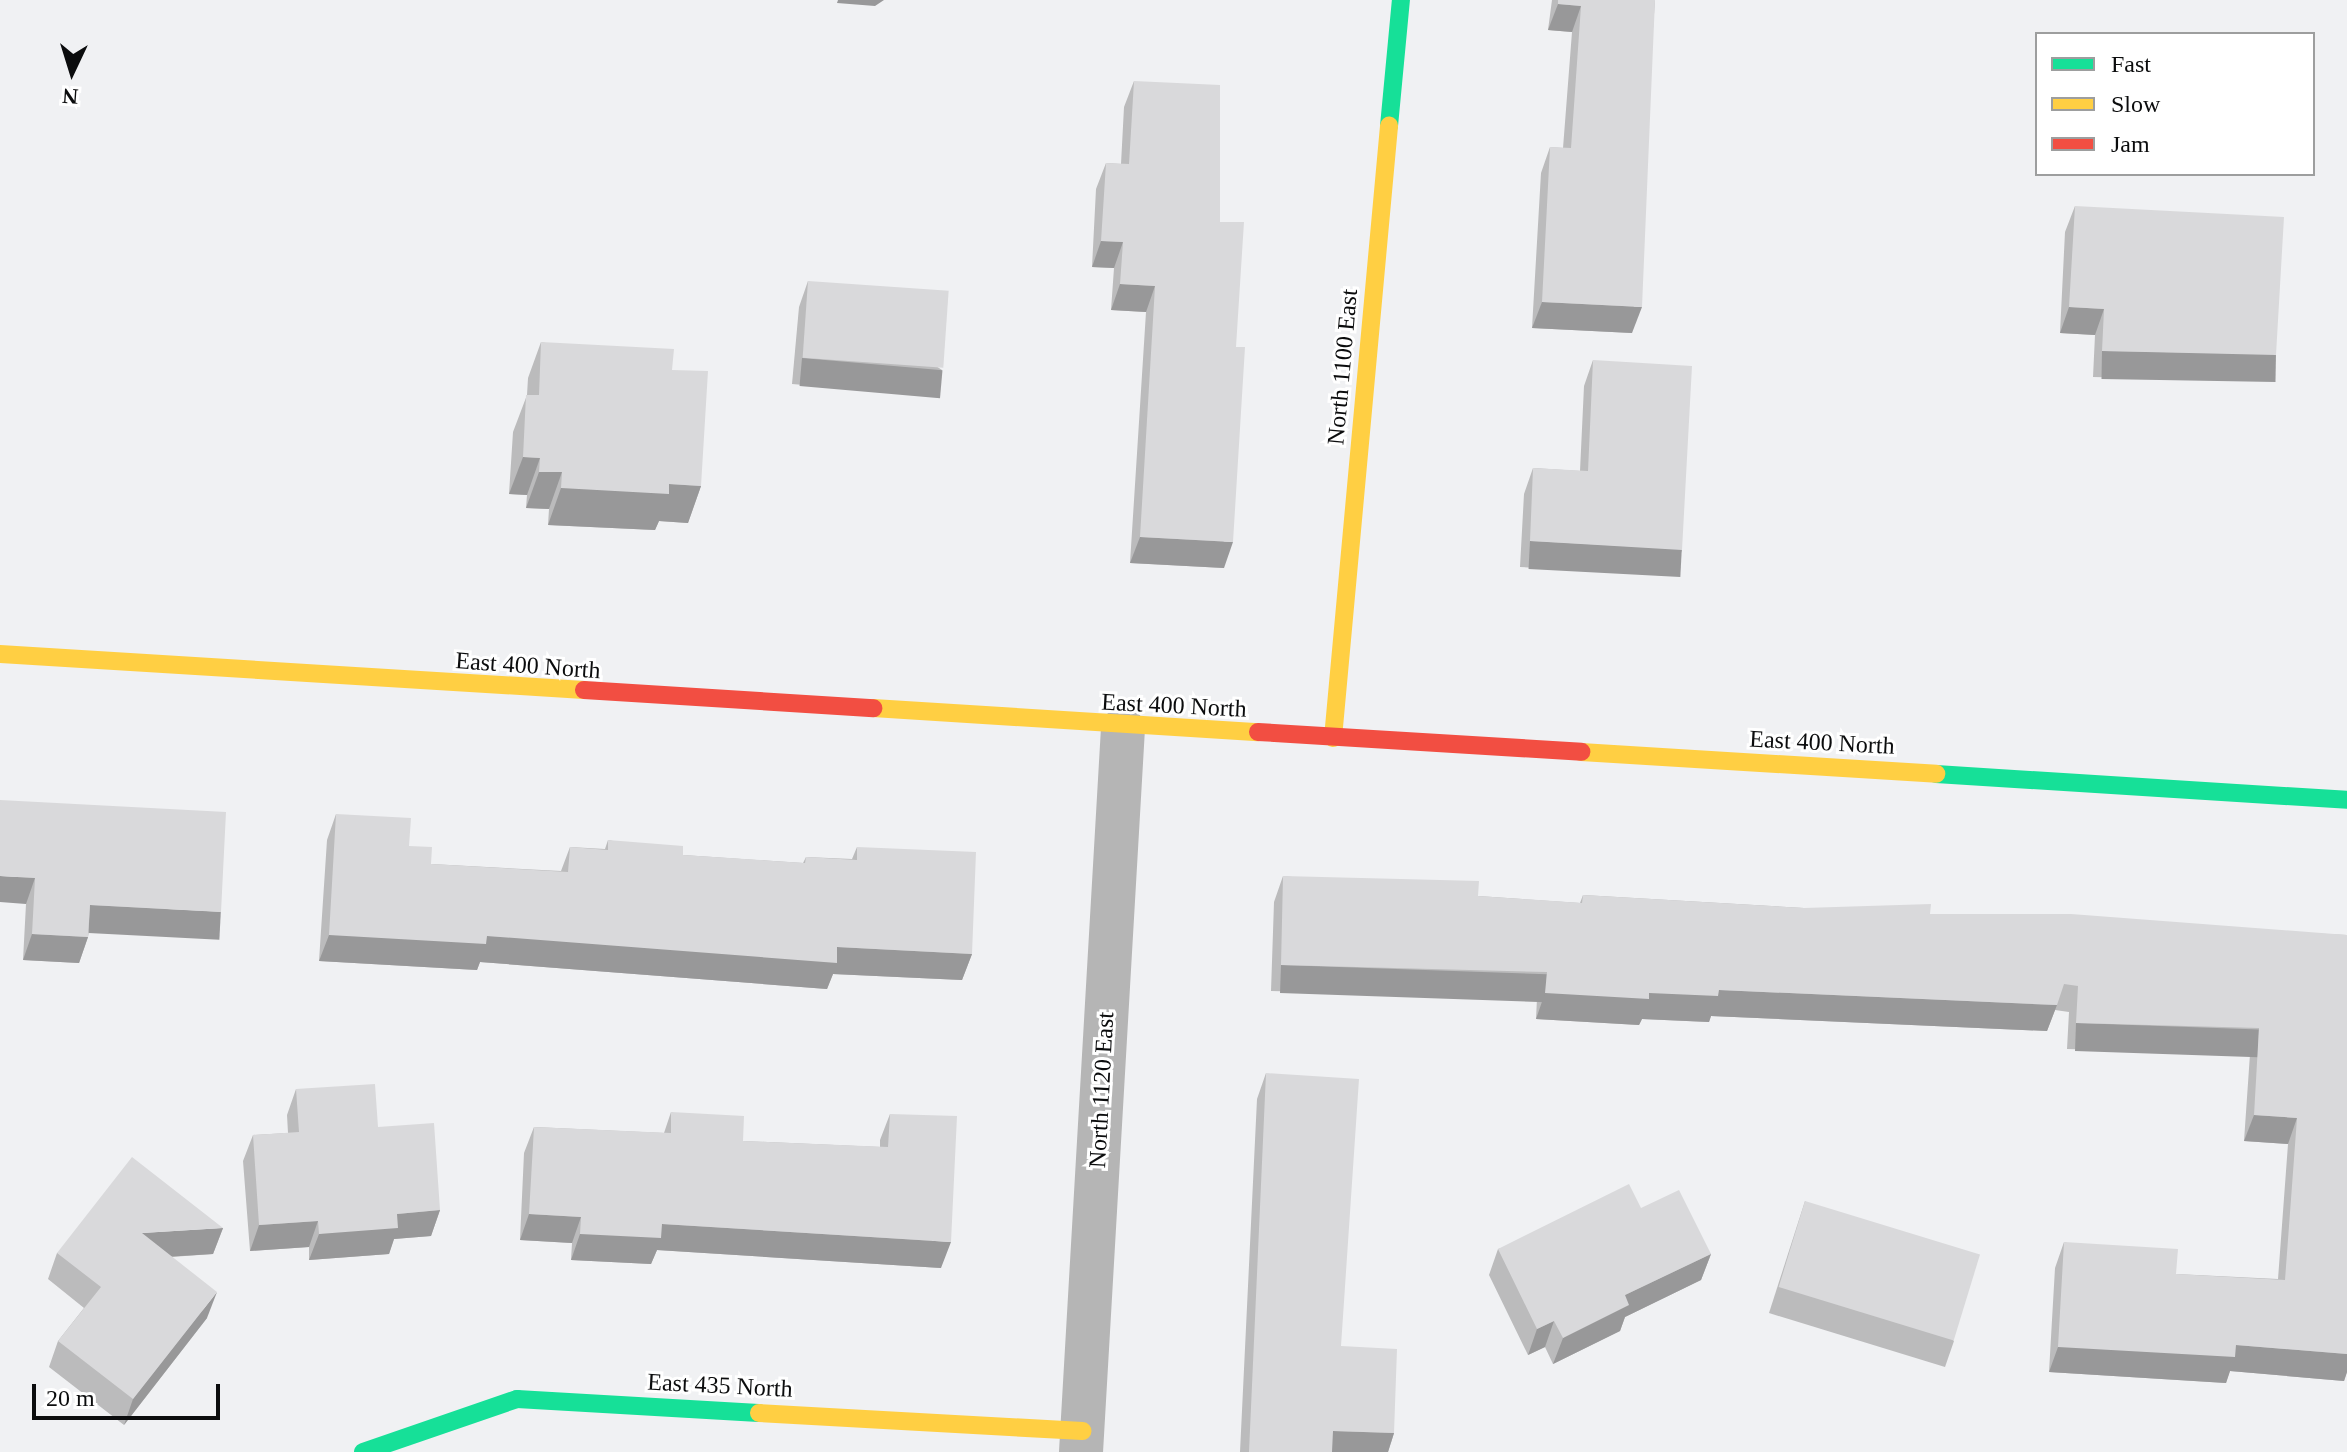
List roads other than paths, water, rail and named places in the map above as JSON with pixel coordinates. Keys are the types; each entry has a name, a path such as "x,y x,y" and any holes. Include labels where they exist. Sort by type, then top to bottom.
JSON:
{"street":[{"name":"North 1100 East","path":"1333,738 1401,0"},
{"name":"East 400 North","path":"0,654 1123,729 1333,738 2347,800"},
{"name":"North 1120 East","path":"1082,1441 1123,729"},
{"name":"East 435 North","path":"363,1452 517,1399 1082,1441"}]}
